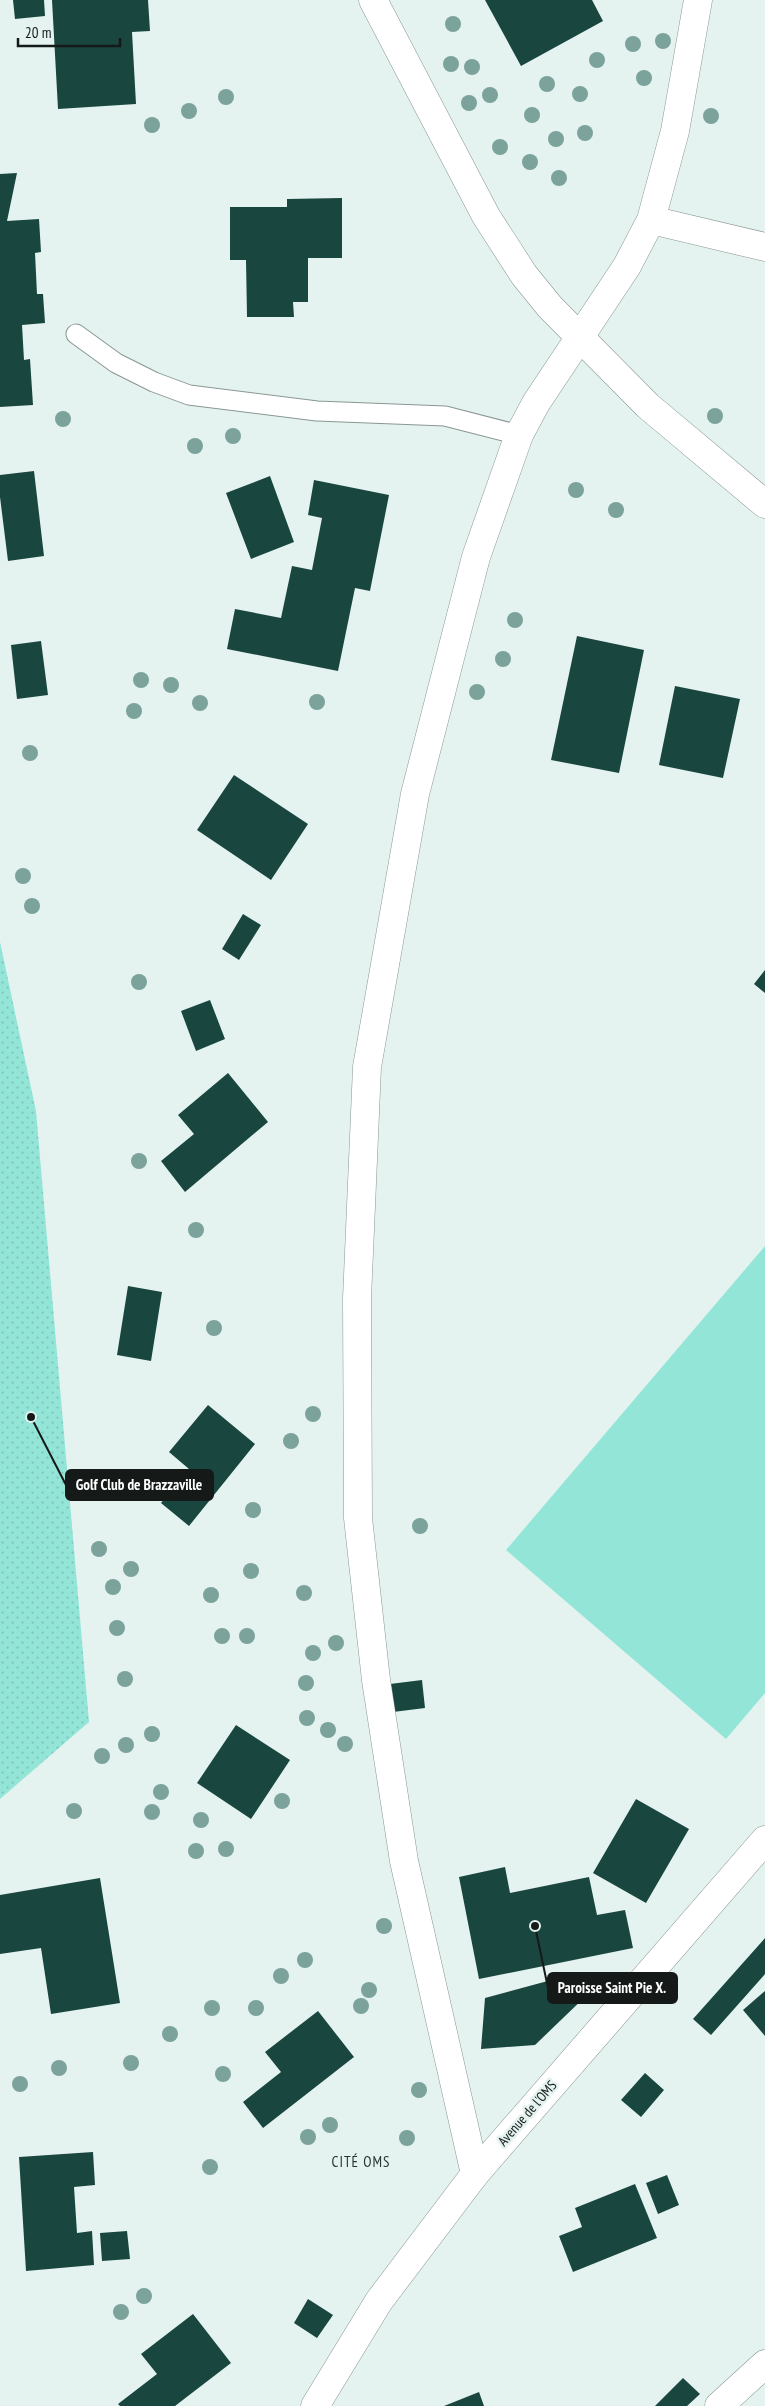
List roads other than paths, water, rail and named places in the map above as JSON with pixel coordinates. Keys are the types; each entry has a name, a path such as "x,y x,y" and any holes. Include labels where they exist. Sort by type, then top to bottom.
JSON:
{"street":[{"path":"373,0 486,216 524,275 550,307 582,336 648,406 765,504"},
{"path":"475,2174 404,1860 376,1680 358,1518 357,1299 367,1067 414,794 476,558 519,434 536,403 627,266 651,220 675,131 698,0"},
{"path":"651,220 765,247"},
{"name":"Avenue de l'OMS","path":"315,2406 379,2302 475,2174 765,1840"},
{"path":"719,2406 765,2364"}],"lane":[{"path":"76,334 116,363 154,382 189,395 318,411 445,416 519,434"}],"place":[{"name":"Golf Club de Brazzaville","path":"31,1417"},
{"name":"Paroisse Saint Pie X.","path":"535,1926"}],"district":[{"name":"CITÉ OMS","path":"361,2162"}]}
